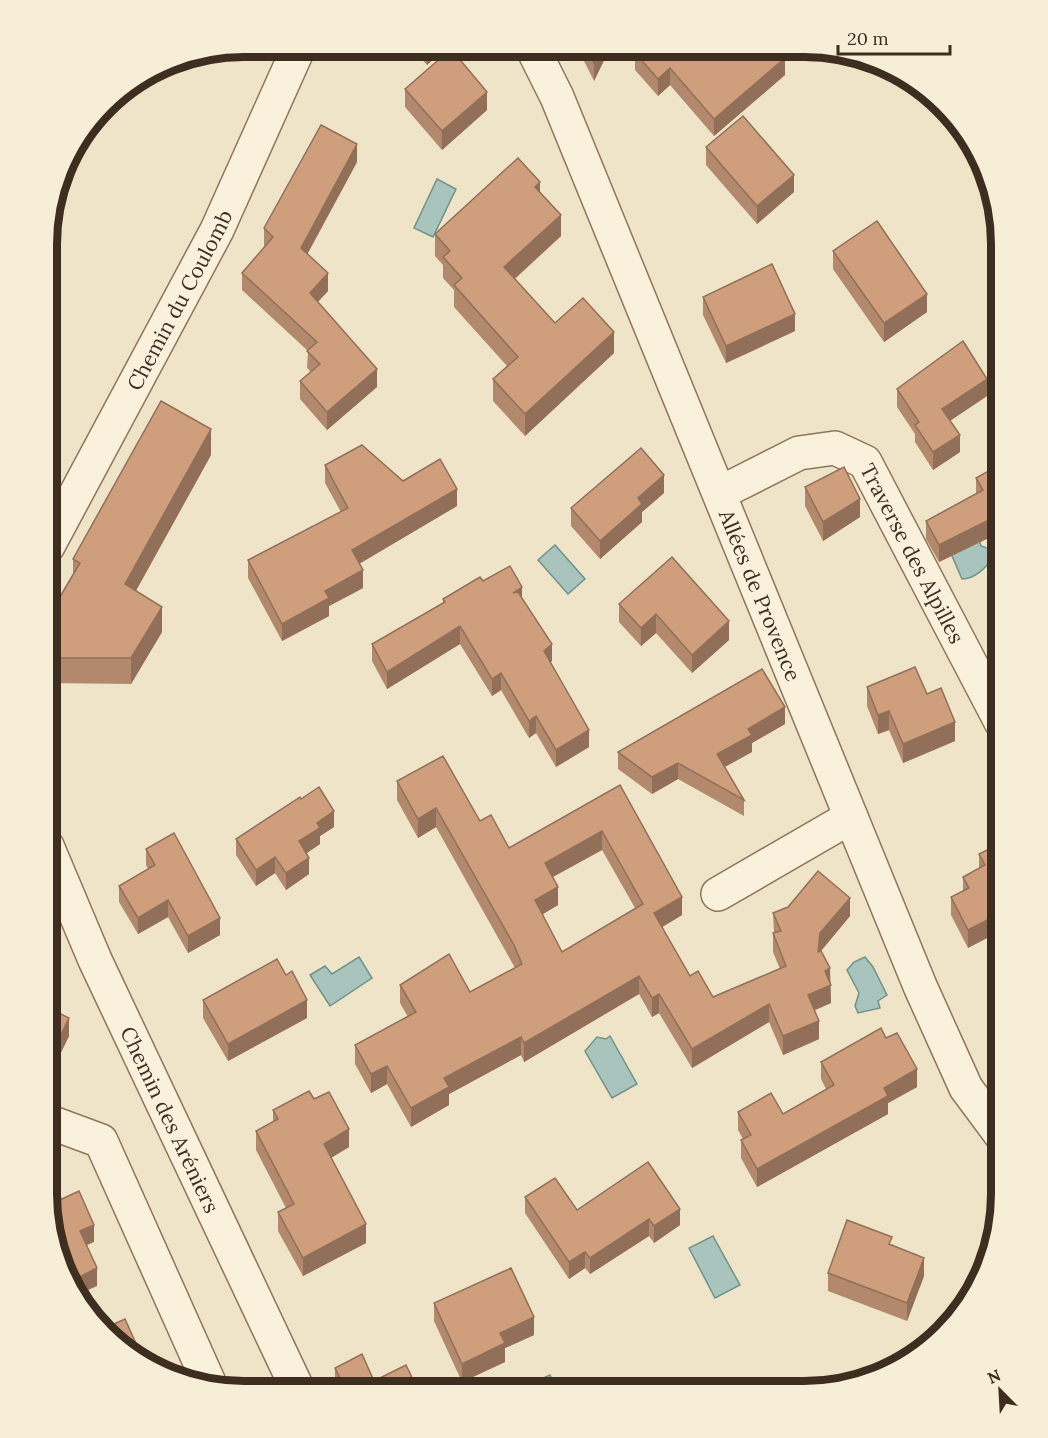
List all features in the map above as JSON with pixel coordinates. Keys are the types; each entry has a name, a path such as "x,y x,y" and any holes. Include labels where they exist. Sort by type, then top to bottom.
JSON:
{"street":[{"name":"Chemin du Coulomb","path":"57,529 217,230 295,57"},
{"name":"Allées de Provence","path":"537,57 557,97 851,817 966,1088 991,1122"},
{"name":"Traverse des Alpilles","path":"720,493 799,453 836,448 865,462 991,703"},
{"path":"718,894 851,817"},
{"name":"Chemin des Aréniers","path":"57,870 95,960 294,1381"},
{"path":"57,1125 101,1141 206,1377"}],"water":[{"path":"437,179 456,189 433,237 414,228"},
{"path":"977,534 981,546 990,549 991,559 980,572 962,579 952,556 954,551"},
{"path":"555,545 585,579 568,594 538,560"},
{"path":"359,957 372,978 330,1006 310,975 325,966 332,974"},
{"path":"865,957 873,967 887,995 878,1001 880,1008 858,1013 855,1006 859,993 847,970 854,962"},
{"path":"610,1036 637,1084 612,1098 585,1051 597,1037 606,1039"},
{"path":"713,1236 740,1285 715,1298 689,1248"},
{"path":"550,1375 553,1381 537,1381"}],"building":[{"path":"442,57 458,57 487,92 442,131 405,89"},
{"path":"639,57 785,58 714,119 670,68 658,79"},
{"path":"743,116 794,175 757,206 706,147"},
{"path":"321,125 357,144 301,248 328,273 310,293 377,369 327,412 300,381 320,364 307,351 317,342 242,273 273,237 264,228"},
{"path":"518,158 540,182 535,187 561,215 504,267 555,323 583,298 614,332 525,414 493,379 518,357 454,285 462,278 443,257 450,251 435,234"},
{"path":"877,221 927,294 884,323 833,251"},
{"path":"772,264 795,314 726,346 703,297"},
{"path":"963,341 987,379 942,409 960,435 933,452 915,425 919,422 897,389"},
{"path":"161,401 211,429 125,584 162,607 131,658 57,658 57,602 80,563 73,559"},
{"path":"362,445 403,481 440,459 457,489 352,550 363,570 325,591 329,598 282,624 248,560 348,508 325,465"},
{"path":"641,448 664,475 638,498 642,504 600,541 571,508"},
{"path":"844,467 860,499 823,522 805,487"},
{"path":"991,470 991,519 939,545 926,521 983,490 976,478"},
{"path":"672,557 729,621 692,655 656,614 641,628 619,604"},
{"path":"510,566 522,587 513,593 518,592 552,644 544,651 589,730 556,750 536,716 529,721 501,673 492,679 460,626 387,672 372,644 445,602 443,599 480,577 483,581"},
{"path":"915,667 927,694 941,688 955,722 903,744 889,711 878,715 867,687"},
{"path":"762,669 785,707 748,729 752,735 717,754 744,800 678,763 652,777 618,752"},
{"path":"443,756 480,821 491,815 509,848 620,785 682,897 654,913 690,976 698,971 713,997 786,966 773,933 781,931 773,913 788,907 818,871 850,898 820,933 818,952 821,951 830,968 825,971 831,985 808,995 819,1021 783,1036 769,1004 692,1049 659,994 652,998 639,976 524,1043 521,1037 444,1078 449,1087 411,1108 387,1066 371,1074 355,1045 416,1012 400,985 449,954 470,992 522,964 514,945 436,808 418,819 397,781","holes":["602,831 643,904 562,952 535,900 558,887 545,863"]},
{"path":"319,787 334,811 317,823 320,828 299,841 309,858 286,873 275,857 256,870 236,839"},
{"path":"174,833 220,918 188,936 168,900 138,918 119,886 155,865 146,849"},
{"path":"991,848 991,918 968,930 951,897 969,888 963,877 985,865 979,854"},
{"path":"277,959 286,975 292,971 307,1000 228,1044 203,1000"},
{"path":"57,1012 69,1018 57,1043"},
{"path":"881,1028 886,1038 897,1033 917,1069 884,1088 888,1096 757,1169 741,1140 751,1135 738,1112 771,1093 783,1114 834,1085 821,1062"},
{"path":"309,1091 314,1099 329,1092 349,1129 324,1144 366,1224 303,1258 278,1212 294,1204 256,1131 278,1119 273,1110"},
{"path":"648,1162 680,1209 654,1226 649,1219 590,1258 585,1252 569,1262 525,1197 555,1178 577,1210"},
{"path":"79,1191 94,1225 80,1231 97,1268 81,1276 96,1308 76,1277 67,1254 61,1231 58,1201"},
{"path":"847,1220 892,1237 889,1244 924,1258 907,1303 828,1273"},
{"path":"511,1268 534,1317 500,1333 505,1343 462,1364 434,1303"},
{"path":"125,1319 138,1347 111,1325"},
{"path":"362,1354 374,1381 342,1381 335,1368"},
{"path":"406,1365 414,1381 374,1381"}]}
